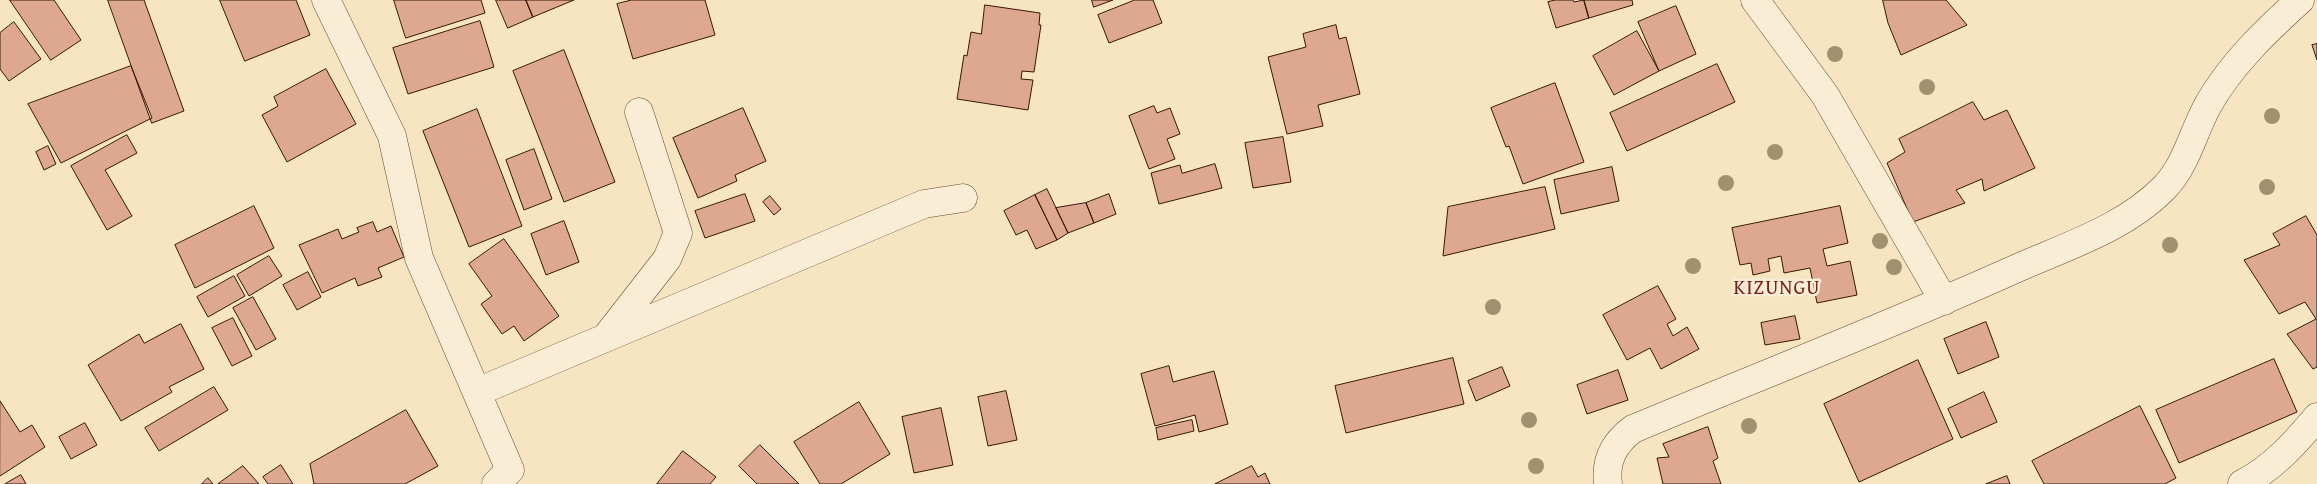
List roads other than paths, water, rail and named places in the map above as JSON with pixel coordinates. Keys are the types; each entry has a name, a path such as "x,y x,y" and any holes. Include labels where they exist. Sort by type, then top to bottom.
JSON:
{"street":[{"path":"326,0 392,136 419,258 510,470 496,484"},
{"path":"1756,0 1825,94 1944,301"},
{"path":"1608,484 1607,467 1614,448 1620,438 1634,429 1944,301 2123,221 2164,188 2178,170 2208,106 2221,84 2262,34 2300,0"},
{"path":"606,338 667,259 678,233 639,112"},
{"path":"477,392 924,204 963,198"},
{"path":"2242,484 2257,476 2292,447 2317,417"}],"district":[{"name":"KIZUNGU","path":"1777,289"}]}
